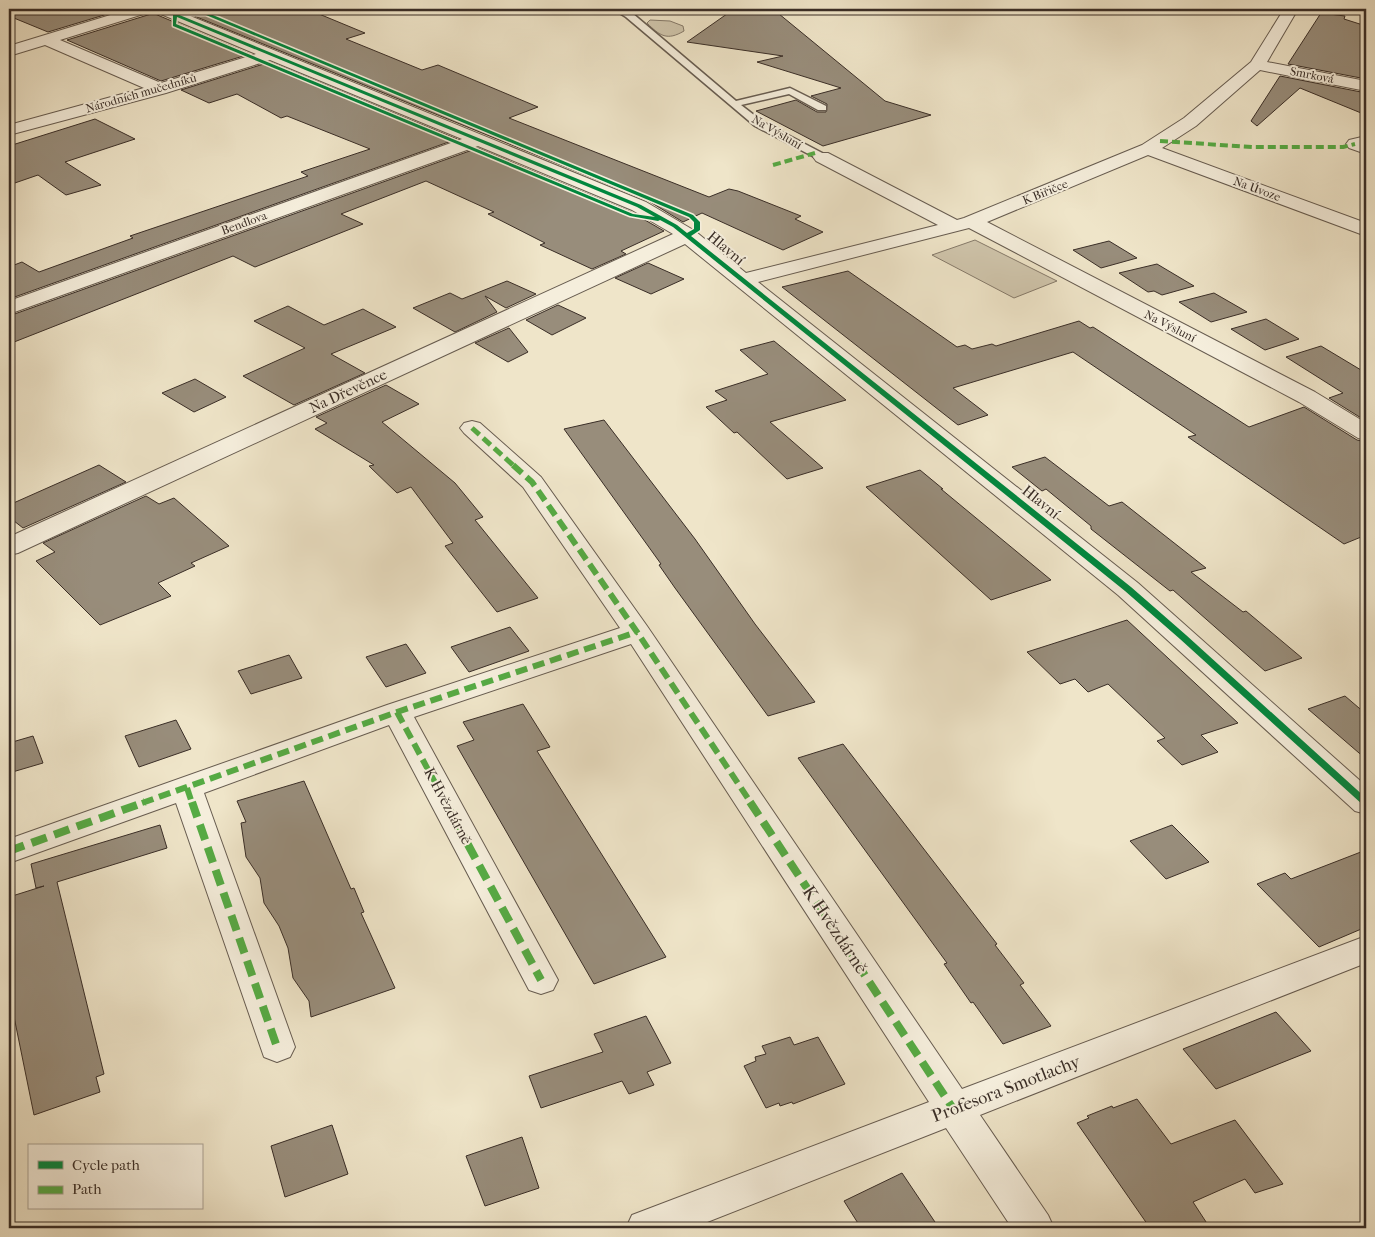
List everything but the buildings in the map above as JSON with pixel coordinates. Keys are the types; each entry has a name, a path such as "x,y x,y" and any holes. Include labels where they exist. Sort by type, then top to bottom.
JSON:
{"street":[{"path":"9,51 145,9"},
{"path":"162,9 639,206 688,235"},
{"name":"K Biřičce","path":"743,280 964,225 1148,149 1190,122 1257,65 1291,9"},
{"path":"47,40 160,89"},
{"name":"Národních mučedníků","path":"9,130 160,89 272,54"},
{"name":"Smrková","path":"1257,65 1366,86"},
{"name":"Bendlova","path":"9,308 480,139"},
{"path":"1366,141 1355,144 1366,149"},
{"name":"Na Úvoze","path":"1148,149 1366,230"},
{"name":"Na Výsluní","path":"822,157 964,225 1307,397 1366,433"},
{"name":"Hlavní","path":"688,235 1128,589 1366,803"},
{"name":"Na Dřevěnce","path":"9,547 688,235"},
{"name":"K Hvězdárně","path":"472,428 532,482 637,632 1034,1228"},
{"path":"9,852 397,712 637,632"},
{"name":"K Hvězdárně","path":"397,712 541,980"},
{"path":"187,788 276,1047"},
{"name":"Profesora Smotlachy","path":"646,1228 1366,949"}],"lane":[{"name":"Na Výsluní","path":"617,9 632,18 663,46 760,124 822,157"},
{"path":"734,104 790,91 822,108"}],"shaded area":[{"path":"650,20 670,21 683,26 684,31 673,36 664,36 647,23"},
{"path":"975,240 1057,281 1014,298 932,255"}],"waterway":[{"path":"884,11 891,9"}],"marked path":[{"path":"1160,141 1252,147 1343,147 1355,144"},
{"path":"773,165 815,153"},
{"path":"472,428 532,482 637,632 954,1110"},
{"path":"9,851 397,712 637,632"},
{"path":"397,712 541,980"},
{"path":"187,788 277,1047"}],"cycle path":[{"path":"161,9 639,206 675,226 1128,589 1366,803"},
{"path":"175,14 174,25 632,215 658,219"},
{"path":"181,14 207,14 691,216 697,222 697,230 688,235"}]}
